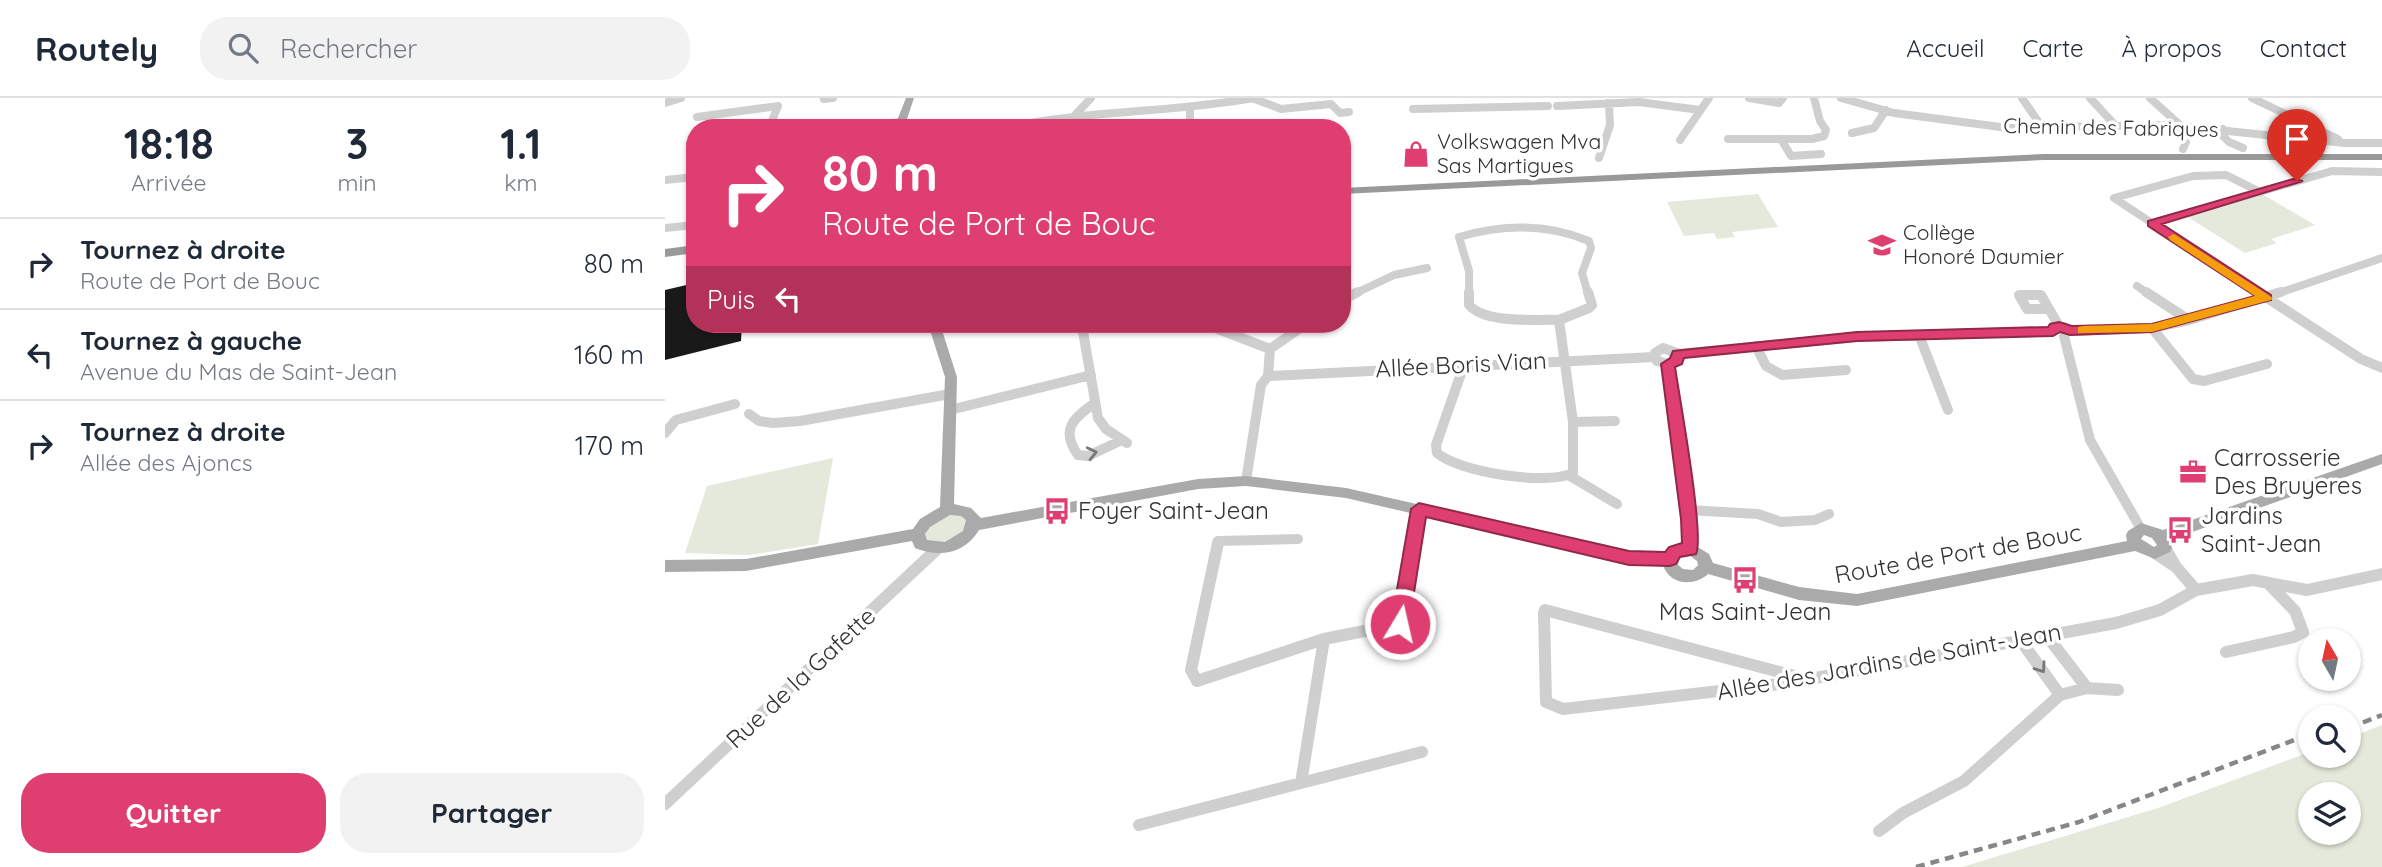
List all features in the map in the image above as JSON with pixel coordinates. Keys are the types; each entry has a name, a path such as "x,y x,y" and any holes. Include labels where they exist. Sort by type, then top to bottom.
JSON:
{"highway":[{"path":"2243,148 2260,152 2344,157"},
{"path":"1351,193 2176,152 2183,149"},
{"path":"2093,155 2382,158"},
{"path":"1351,193 2094,161 2382,158"},
{"path":"665,242 686,240"},
{"path":"665,251 686,249"}],"main road":[{"path":"902,119 910,98"},
{"path":"937,333 951,377 947,510"},
{"path":"2139,537 2161,546 2382,459"},
{"path":"974,525 971,514 964,510 947,510 925,523 918,534 920,544 936,550 958,543 974,525 1198,484 1246,481 1346,493 1629,558 1670,559"},
{"path":"665,566 746,565 918,534"},
{"name":"Route de Port de Bouc","path":"1706,566 1745,580 1822,600 1857,600 2139,537"},
{"path":"1690,549 1701,554 1706,566 1696,576 1685,577 1671,568 1670,559 1675,551 1690,549"}],"street":[{"path":"665,103 681,98"},
{"path":"824,99 833,98"},
{"path":"1076,114 1091,98"},
{"path":"1044,119 1076,114 1190,109 1252,98 1266,108 1279,110 1331,104 1340,113 1349,112"},
{"path":"1445,98 1448,108"},
{"path":"1680,140 1709,98"},
{"path":"1749,98 1779,103 1783,98"},
{"path":"1728,139 1812,139 1824,136 1826,130 1820,121 1814,98"},
{"name":"Chemin des Fabriques","path":"1841,98 1886,110 1962,124 2008,128 2180,125 2346,142 2382,143"},
{"path":"2022,98 2042,127"},
{"path":"2090,98 2115,125"},
{"path":"2150,98 2180,125"},
{"path":"2252,98 2346,142"},
{"path":"1557,106 1639,102 1700,110"},
{"path":"1599,158 1610,125 1609,103"},
{"path":"697,117 778,106 773,119"},
{"path":"1413,109 1548,106"},
{"path":"1190,109 1190,119"},
{"path":"1852,133 1871,132 1881,124 1886,110"},
{"path":"2148,125 2183,136 2186,142 2183,149"},
{"path":"2223,129 2222,135 2229,142 2243,148"},
{"path":"1781,139 1791,156 1821,154"},
{"path":"2152,223 2332,172 2382,172"},
{"path":"2260,192 2226,175 2193,176 2114,198 2366,362 2382,368"},
{"path":"665,180 686,178"},
{"path":"665,229 686,226"},
{"path":"1531,226 1548,228 1588,241 1591,248 1583,277 1592,304 1588,310 1559,320 1487,317 1475,312 1469,304 1469,271 1459,237 1531,226"},
{"path":"1678,355 1677,361 1668,364 1660,363 1654,357 1657,351 1663,348 1671,349 1678,355 1857,337 2152,328 2266,298 2382,257"},
{"path":"1351,295 1394,274 1409,269 1427,268"},
{"path":"2137,286 2189,320"},
{"path":"2049,309 2061,331 2090,440 2139,537"},
{"path":"1464,365 1436,445 1437,453 1446,461 1537,481 1566,480 1573,473 1573,422 1559,320"},
{"path":"2152,328 2193,379 2204,381 2267,364"},
{"path":"1083,333 1098,418 1106,429 1125,442 1089,456 1078,455 1070,446 1069,428 1076,417 1095,403"},
{"path":"1228,333 1270,349"},
{"path":"1270,349 1293,333"},
{"path":"1919,335 1948,410"},
{"path":"1756,346 1766,366 1782,375 1846,370"},
{"path":"1246,481 1261,385 1268,376 1270,349"},
{"name":"Allée Boris Vian","path":"1268,376 1654,357"},
{"path":"1668,364 1688,510 1690,549"},
{"path":"950,410 1091,375"},
{"path":"749,414 759,421 773,423 800,421 950,394"},
{"path":"665,433 676,420 735,404"},
{"path":"1573,422 1615,421"},
{"path":"1570,476 1617,504"},
{"path":"1298,539 1218,541 1191,670 1197,681 1324,639 1400,624 1419,509"},
{"path":"1688,510 1758,514 1781,522 1815,520 1829,514"},
{"path":"2161,546 2196,590 2253,580 2307,590 2382,574"},
{"name":"Rue de la Gafette","path":"665,804 936,550"},
{"path":"2226,652 2294,637 2303,632 2302,622 2294,609 2268,583"},
{"name":"Allée des Jardins de Saint-Jean","path":"1806,679 1545,610 1546,702 1563,709 1752,688 1806,679 2021,641 2099,626 2177,605 2196,590"},
{"path":"2047,636 2087,688"},
{"path":"1301,783 1324,639"},
{"path":"2021,641 2060,695"},
{"path":"1879,831 1903,813 1964,781 2060,695 2087,688 2118,690"},
{"path":"1139,825 1422,752"}],"shaded area":[{"path":"1758,194 1778,227 1732,232 1735,237 1717,239 1714,233 1684,236 1667,202"},
{"path":"2262,194 2315,225 2271,239 2277,243 2245,253 2186,216"},
{"path":"833,458 818,544 750,555 685,553 707,486"},
{"path":"960,514 968,520 967,530 950,544 925,542 927,529 935,521"},
{"path":"2382,725 2382,867 1962,867 2158,808 2298,756 2298,768 2361,768 2361,733"}],"building":[{"path":"686,285 686,333 741,333 741,341 665,360 665,290"}],"railway":[{"path":"2361,723 2382,715"},
{"path":"1916,867 2079,822 2298,739"}],"slow traffic":[{"path":"2083,330 2152,328 2266,298 2174,237"}],"place":[{"name":"Volkswagen Mva Sas Martigues","path":"1416,154"},
{"name":"Collège Honoré Daumier","path":"1882,245"},
{"name":"Carrosserie Des Bruyeres","path":"2193,472"},
{"name":"Foyer Saint-Jean","path":"1057,511"},
{"name":"Jardins Saint-Jean","path":"2180,530"},
{"name":"Mas Saint-Jean","path":"1745,580"}],"route":[{"path":"1400,624 1419,509 1629,558 1670,559 1675,551 1690,549 1689,519 1668,364 1677,361 1678,355 1857,337 2053,331 2059,326 2070,331 2152,328 2189,320 2266,298 2152,223 2297,181"}]}
